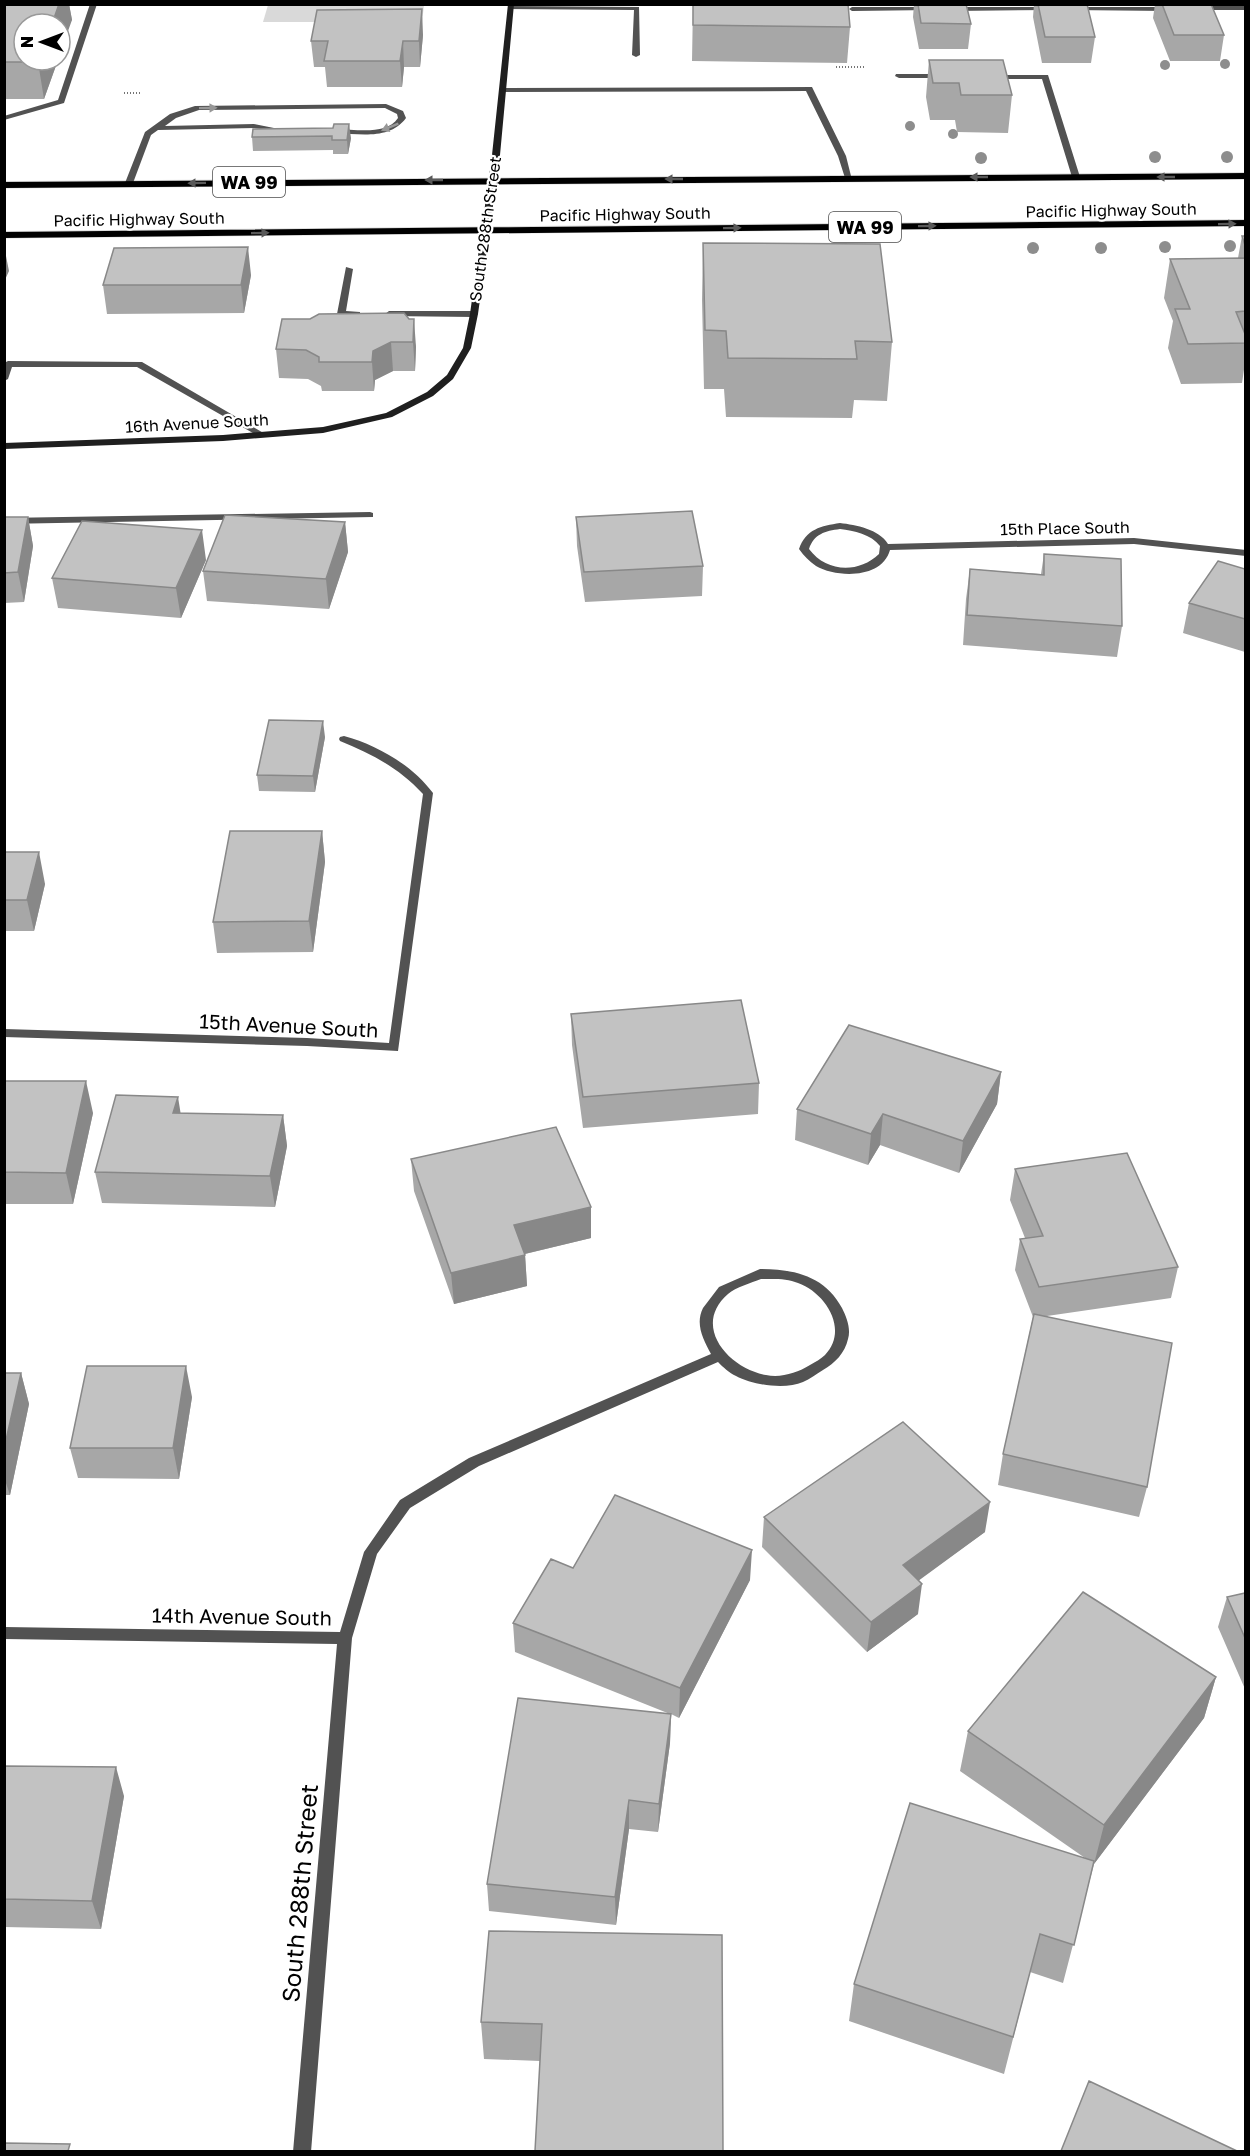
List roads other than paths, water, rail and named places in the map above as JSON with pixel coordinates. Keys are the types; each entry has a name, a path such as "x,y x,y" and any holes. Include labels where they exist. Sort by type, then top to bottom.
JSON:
{"main road":[{"name":"Pacific Highway South","path":"4,185 1245,176"},
{"name":"Pacific Highway South","path":"4,235 1245,223"}],"street":[{"path":"6,118 62,101 94,4"},
{"path":"511,6 637,8 636,55"},
{"name":"South 288th Street","path":"389,415 430,394 450,377 467,348 474,315 484,231 493,180 511,6"},
{"path":"945,9 1085,7 1177,9"},
{"path":"1189,9 1245,8"},
{"path":"852,9 934,9"},
{"path":"898,76 955,76"},
{"path":"978,76 1045,77 1076,177"},
{"path":"502,90 809,89 842,156 849,178"},
{"path":"129,183 148,134 172,116 198,108 386,106 400,113 402,118 400,123 386,131 328,132"},
{"path":"154,128 254,126 293,132"},
{"path":"349,269 341,314 363,314"},
{"path":"384,314 474,315"},
{"path":"4,379 8,364 138,364 264,435"},
{"name":"16th Avenue South","path":"4,446 264,435 323,430 389,415"},
{"path":"4,521 370,515"},
{"path":"840,526 869,531 879,538 884,547 882,555 875,563 864,568 848,570 818,564 809,557 804,549 806,540 813,533 825,528 840,526"},
{"name":"15th Place South","path":"884,547 1134,542 1245,553"},
{"name":"15th Avenue South","path":"4,1033 307,1042 394,1048 428,793 416,779 382,754 344,739"},
{"path":"759,1274 782,1274 803,1279 821,1290 834,1304 843,1321 842,1339 834,1356 819,1369 800,1378 777,1381 753,1379 717,1357 706,1340 705,1322 710,1305 722,1290 738,1280 759,1274"},
{"name":"14th Avenue South","path":"4,1633 345,1638 371,1552 405,1504 474,1462 717,1357"},
{"name":"South 288th Street","path":"302,2151 345,1638"}]}
